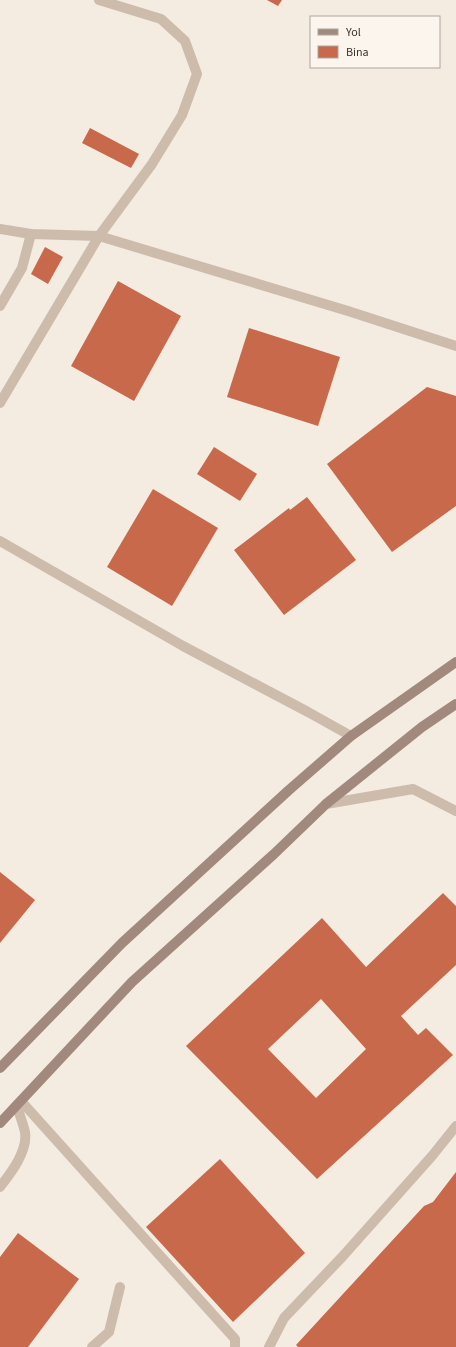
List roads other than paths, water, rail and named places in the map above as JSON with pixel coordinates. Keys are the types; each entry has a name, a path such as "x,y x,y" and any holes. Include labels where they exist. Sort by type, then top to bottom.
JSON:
{"main road":[{"path":"0,1068 122,943 283,796 351,736 456,662"},
{"path":"0,1123 132,982 274,854 326,804 422,727 456,704"}],"street":[{"path":"0,403 99,236 152,164 182,115 197,74 185,41 161,19 101,0"},
{"path":"0,229 31,234 99,236 348,310 456,346"},
{"path":"0,306 22,268 31,234"},
{"path":"0,541 183,646 351,736"},
{"path":"326,804 413,790 456,811"},
{"path":"0,1187 11,1174 22,1154 25,1134 19,1103"},
{"path":"19,1103 234,1339 235,1347"},
{"path":"269,1347 284,1318 343,1256 432,1156 456,1126"},
{"path":"92,1347 109,1332 120,1287"}]}
